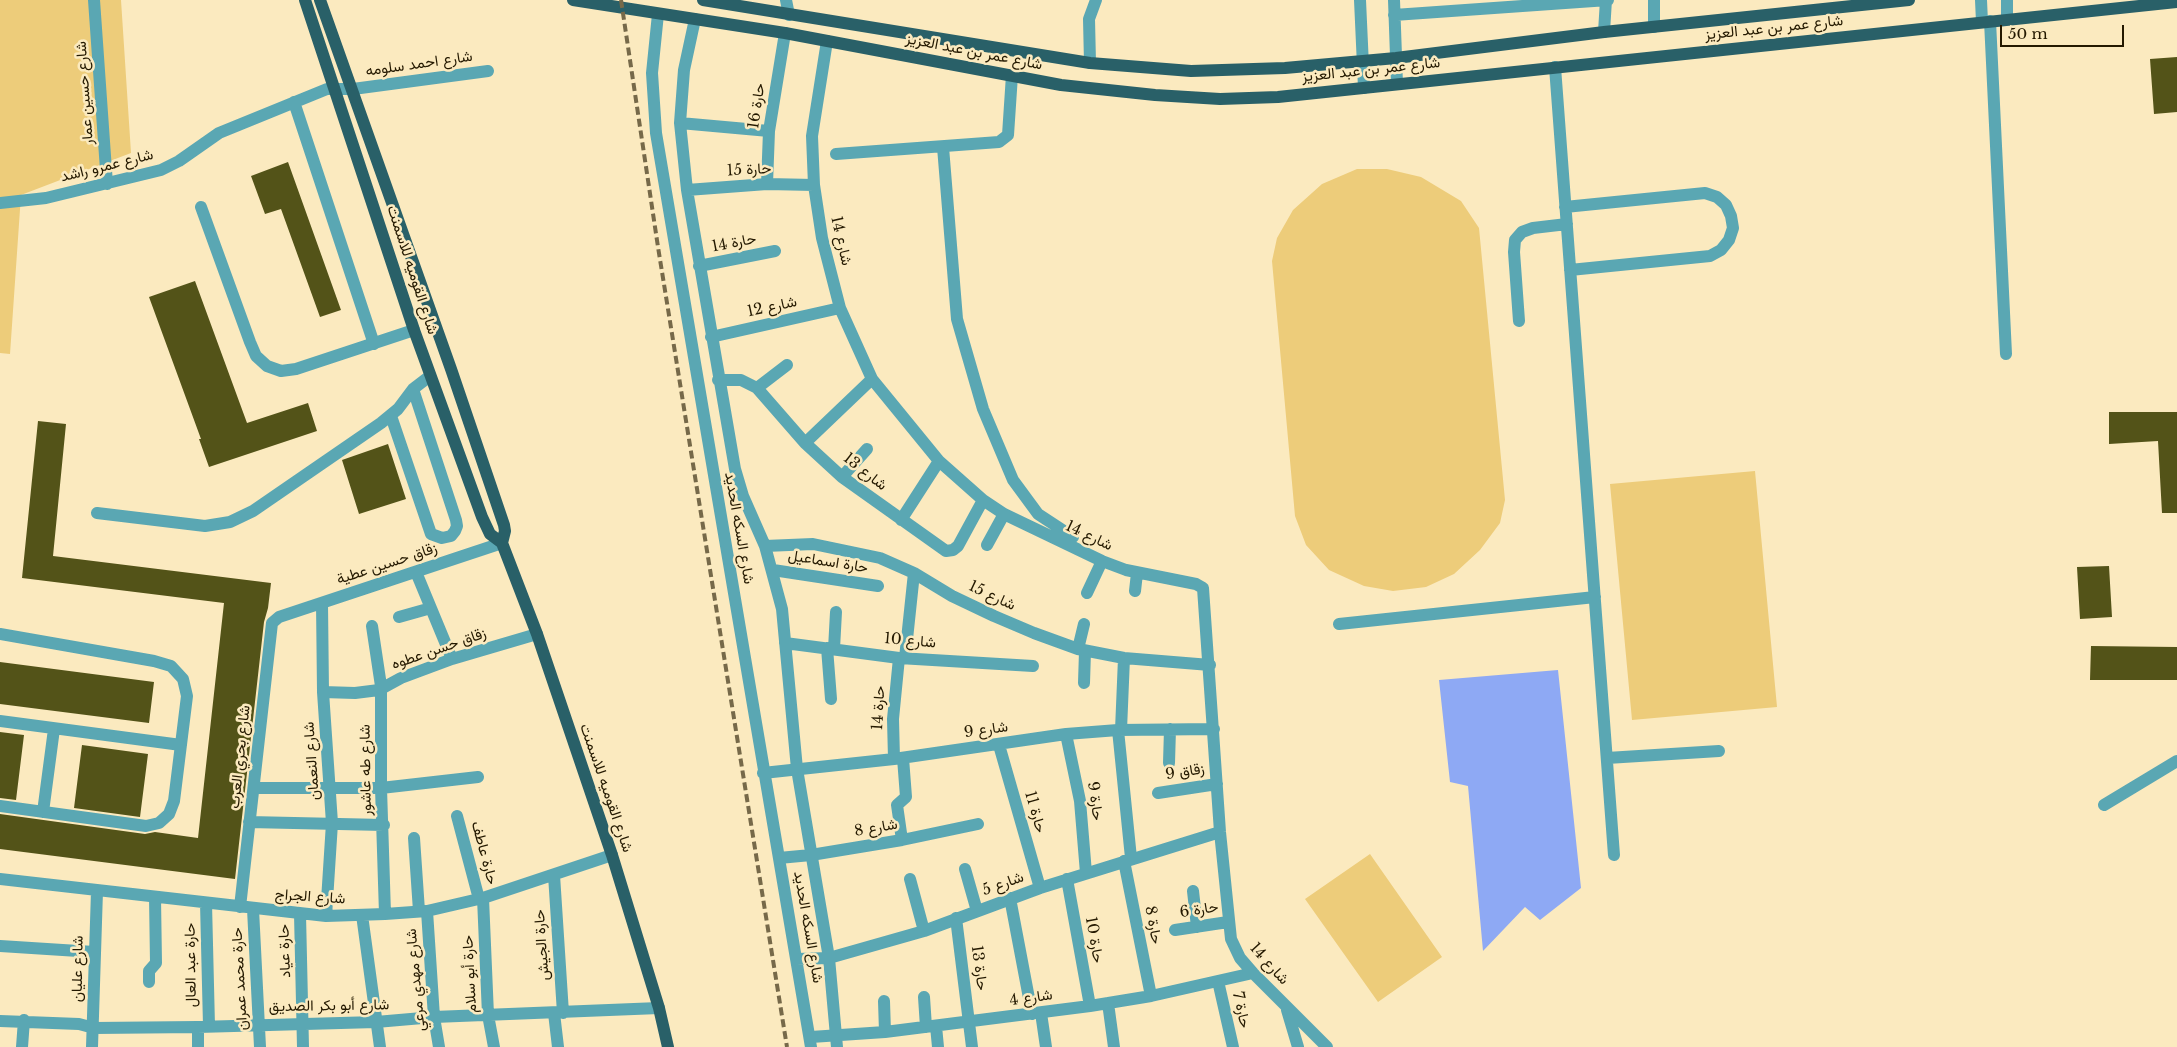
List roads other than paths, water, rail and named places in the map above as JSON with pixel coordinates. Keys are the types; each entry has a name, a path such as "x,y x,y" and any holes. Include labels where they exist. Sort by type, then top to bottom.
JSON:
{"main road":[{"name":"شارع القوميه للاسمنت","path":"305,0 430,376 484,522 490,534 502,543 537,634 612,855 668,1047"},
{"name":"شارع القوميه للاسمنت","path":"320,0 353,89 504,525 506,531 502,543"},
{"name":"شارع عمر بن عبد العزيز","path":"703,0 764,6 789,15 1090,63 1191,71 1285,68 1396,58 1845,4 1909,0"},
{"name":"شارع عمر بن عبد العزيز","path":"579,1 785,33 1012,76 1108,90 1220,99 1278,97 2177,2"},
{"path":"430,376 451,369"}],"street":[{"name":"شارع حسين عمار","path":"94,0 107,184"},
{"path":"786,0 789,15"},
{"path":"1090,63 1089,19 1096,0"},
{"path":"1360,0 1364,88"},
{"path":"1394,0 1398,84"},
{"path":"1394,15 1606,0 1604,32"},
{"path":"1654,0 1654,28"},
{"path":"1981,0 1986,22 2006,354"},
{"path":"2008,0 2008,19"},
{"name":"شارع السكه الحديد","path":"658,14 652,73 656,133 763,773 811,1042"},
{"name":"شارع السكه الحديد","path":"695,19 684,70 680,123 687,190 734,469 743,496 765,546 782,609 796,769 830,958 837,1041"},
{"name":"حارة 16","path":"767,184 769,131 785,33"},
{"name":"شارع 14","path":"827,41 812,136 814,186 822,238 840,308 872,379 939,461 983,500 1004,514 1102,561 1137,573 1196,584 1203,588 1210,665 1220,832 1231,939 1235,950 1253,973 1327,1047"},
{"path":"1555,67 1614,855"},
{"name":"شارع احمد سلومه","path":"353,89 488,71"},
{"path":"836,154 994,144 1008,135 1012,76"},
{"name":"شارع عمرو راشد","path":"0,203 46,198 161,170 179,161 219,133 320,92 335,88 353,89"},
{"path":"294,102 374,344"},
{"path":"680,123 769,131"},
{"path":"943,147 957,319 983,409 1013,480 1038,514 1073,537"},
{"name":"حارة 15","path":"687,190 767,184 814,186"},
{"path":"1566,207 1705,193 1717,197 1726,205 1731,216 1732,228 1729,240 1721,250 1710,256 1570,270"},
{"path":"201,207 250,342 256,356 267,366 281,371 296,369 414,330"},
{"path":"1519,321 1514,252 1515,240 1522,232 1533,228 1567,224"},
{"name":"حارة 14","path":"699,266 775,251"},
{"name":"شارع 12","path":"711,336 840,308"},
{"path":"757,388 787,366"},
{"path":"97,513 206,526 230,522 253,511 391,416 413,389 430,376"},
{"path":"805,443 872,379"},
{"name":"شارع 13","path":"718,380 740,380 757,388 805,443 842,477 946,551 953,550 958,546 983,500"},
{"path":"391,416 431,534 442,538 451,536 456,532 456,520 413,389"},
{"path":"842,477 868,449"},
{"path":"901,520 939,461"},
{"path":"987,545 1004,514"},
{"name":"زقاق حسين عطية","path":"283,616 502,543"},
{"name":"شارع 15","path":"765,546 813,544 880,558 914,573 952,596 994,616 1034,634 1082,650 1124,658 1210,665"},
{"path":"1087,594 1102,561"},
{"name":"حارة اسماعيل","path":"773,570 878,586"},
{"path":"416,572 452,659"},
{"name":"حارة 14","path":"902,840 897,805 906,797 893,719 914,573"},
{"path":"1136,591 1137,573"},
{"path":"1339,624 1595,597"},
{"name":"شارع النعمان","path":"322,603 323,692 332,823 326,916"},
{"path":"399,617 431,608"},
{"path":"831,699 831,648 836,612"},
{"name":"شارع بحري العرب","path":"240,907 270,628 275,620 283,616"},
{"path":"1084,624 1082,650 1084,683"},
{"name":"شارع طه عاشور","path":"372,626 380,669 381,689 381,788 384,825 385,914"},
{"path":"0,634 171,666 183,679 187,696 174,801 169,814 159,823 146,826 0,806"},
{"name":"زقاق حسن عطوه","path":"323,692 356,693 381,689 401,678 452,659 537,634"},
{"name":"شارع 10","path":"785,643 902,658 1033,666"},
{"path":"1124,658 1119,730 1127,859"},
{"path":"0,721 181,745"},
{"path":"44,812 54,729"},
{"path":"1169,763 1170,729"},
{"name":"شارع 9","path":"763,773 899,758 1066,734 1119,730 1214,729"},
{"name":"حارة 9","path":"1066,734 1080,801 1086,873"},
{"name":"حارة 11","path":"999,745 1040,888"},
{"path":"1607,758 1719,751"},
{"path":"2104,805 2177,760"},
{"path":"254,788 381,788 478,777"},
{"name":"زقاق 9","path":"1158,793 1217,784"},
{"name":"حارة عاطف","path":"457,816 481,899"},
{"path":"250,822 384,825"},
{"name":"شارع 8","path":"779,858 811,855 902,840 978,824"},
{"name":"شارع 5","path":"797,959 830,958 924,931 1010,898 1127,859 1220,832"},
{"name":"شارع مهدي مرعي","path":"414,838 439,1047"},
{"name":"شارع الجراج","path":"0,879 300,914 326,916 362,915 423,911 481,899 612,855"},
{"name":"حارة 8","path":"1127,859 1151,996"},
{"path":"965,870 977,911"},
{"name":"حارة الجيش","path":"554,875 559,1013 558,1047"},
{"path":"910,879 924,931"},
{"name":"حارة 10","path":"1067,879 1090,1006"},
{"name":"شارع عليان","path":"92,1047 97,891"},
{"path":"1193,891 1197,927"},
{"path":"149,982 148,972 156,963 155,897"},
{"path":"1010,898 1036,1014 1046,1047"},
{"name":"حارة أبو سلام","path":"481,899 488,1015 494,1047"},
{"name":"حارة عبد العال","path":"198,1047 203,1026 206,903"},
{"name":"حارة محمد عمران","path":"253,909 257,1024 260,1047"},
{"name":"حارة عياد","path":"300,914 304,1047"},
{"path":"362,915 380,1047"},
{"name":"حارة 13","path":"956,918 972,1047"},
{"name":"حارة 6","path":"1175,930 1228,922"},
{"path":"0,946 94,952"},
{"name":"شارع 4","path":"811,1042 837,1041 885,1032 970,1023 1090,1006 1151,996 1253,973"},
{"name":"حارة 7","path":"1218,981 1233,1047"},
{"path":"924,997 938,1047"},
{"path":"884,1001 885,1032"},
{"path":"1108,1003 1114,1047"},
{"name":"شارع أبو بكر الصديق","path":"0,1021 24,1020 79,1024 94,1028 203,1026 304,1022 376,1022 434,1017 658,1008"},
{"path":"1286,1008 1298,1047"},
{"path":"22,1047 24,1020"}],"water":[{"path":"1558,670 1581,888 1540,920 1525,907 1483,951 1468,786 1450,782 1439,680"}],"railway":[{"path":"621,0 658,247 787,1047"}]}
